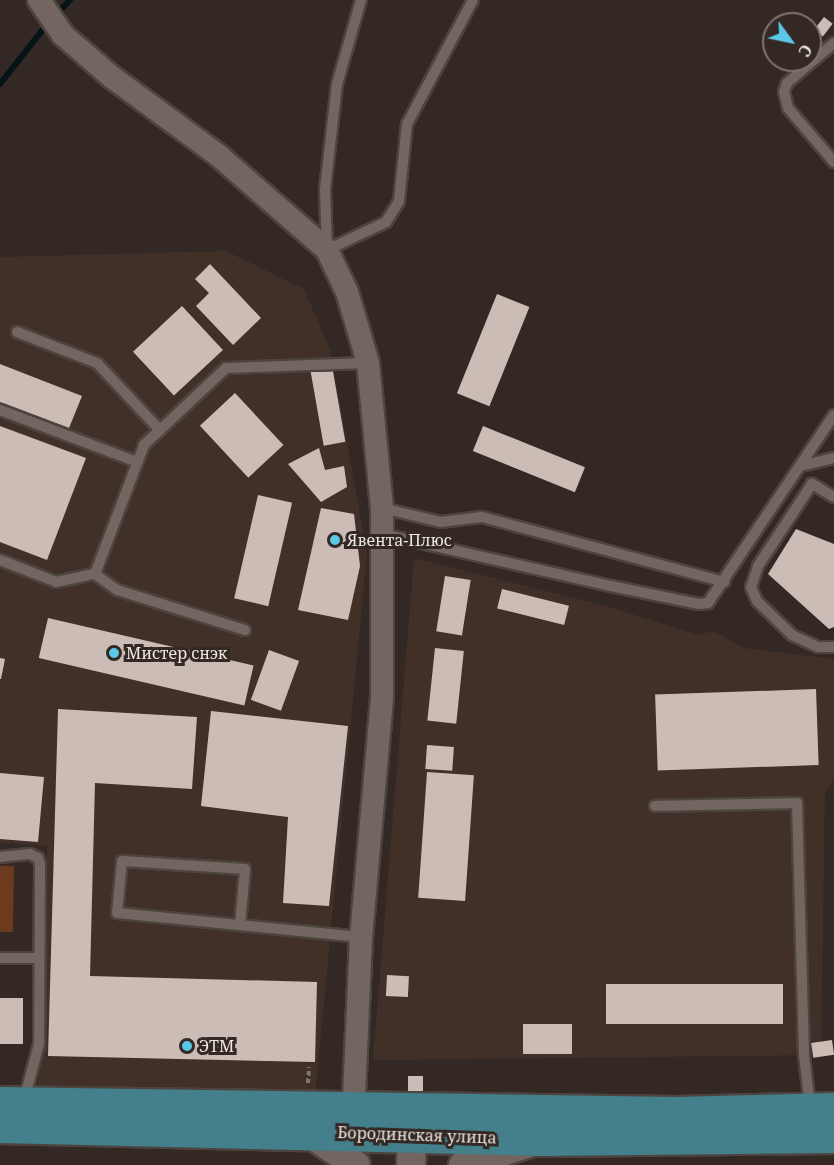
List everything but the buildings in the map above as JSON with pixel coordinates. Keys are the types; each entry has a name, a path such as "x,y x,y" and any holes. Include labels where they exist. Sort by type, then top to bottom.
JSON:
{"main road":[{"name":"Бородинская улица","path":"11,1103 354,1135"},
{"name":"Бородинская улица","path":"412,1137 822,1110"},
{"name":"Бородинская улица","path":"0,1126 306,1131 412,1137 542,1139 834,1136"}],"street":[{"path":"44,8 63,35 113,78 219,156 327,249 346,292 368,363 381,508 382,698 362,937 354,1135"},
{"path":"464,1165 542,1139"}],"lane":[{"path":"361,0 337,84 325,189 327,249 386,222 399,201 407,124 473,0"},
{"path":"833,160 788,108 784,92 787,83 834,43"},
{"path":"17,332 97,363 160,430"},
{"path":"94,574 144,445 226,368 368,363"},
{"path":"0,410 137,462"},
{"path":"382,534 699,604 713,599 834,415"},
{"path":"801,466 834,458"},
{"path":"834,497 812,484 758,566 751,587 757,601 792,635 818,647 834,647"},
{"path":"381,508 441,522 482,517 724,582"},
{"path":"0,560 56,582 94,574 117,590 245,630"},
{"path":"655,806 797,803 804,1055 822,1110"},
{"path":"0,856 30,854 38,858 39,1044 11,1103"},
{"path":"240,925 245,869 122,861 117,913 362,937"},
{"path":"0,958 39,958"}],"shaded area":[{"path":"226,251 304,289 330,350 367,553 315,1096 37,1089 44,1041 47,846 0,843 0,257"},
{"path":"414,558 606,606 698,635 713,631 744,648 834,659 834,781 825,792 821,1055 373,1060"},
{"path":"0,866 14,866 13,932 0,932"}],"waterway":[{"path":"55,16 70,0"},
{"path":"0,84 48,23"}],"place":[{"name":"Явента-Плюс","path":"335,540"},
{"name":"Мистер снэк","path":"114,653"},
{"name":"ЭТМ","path":"187,1046"}]}
